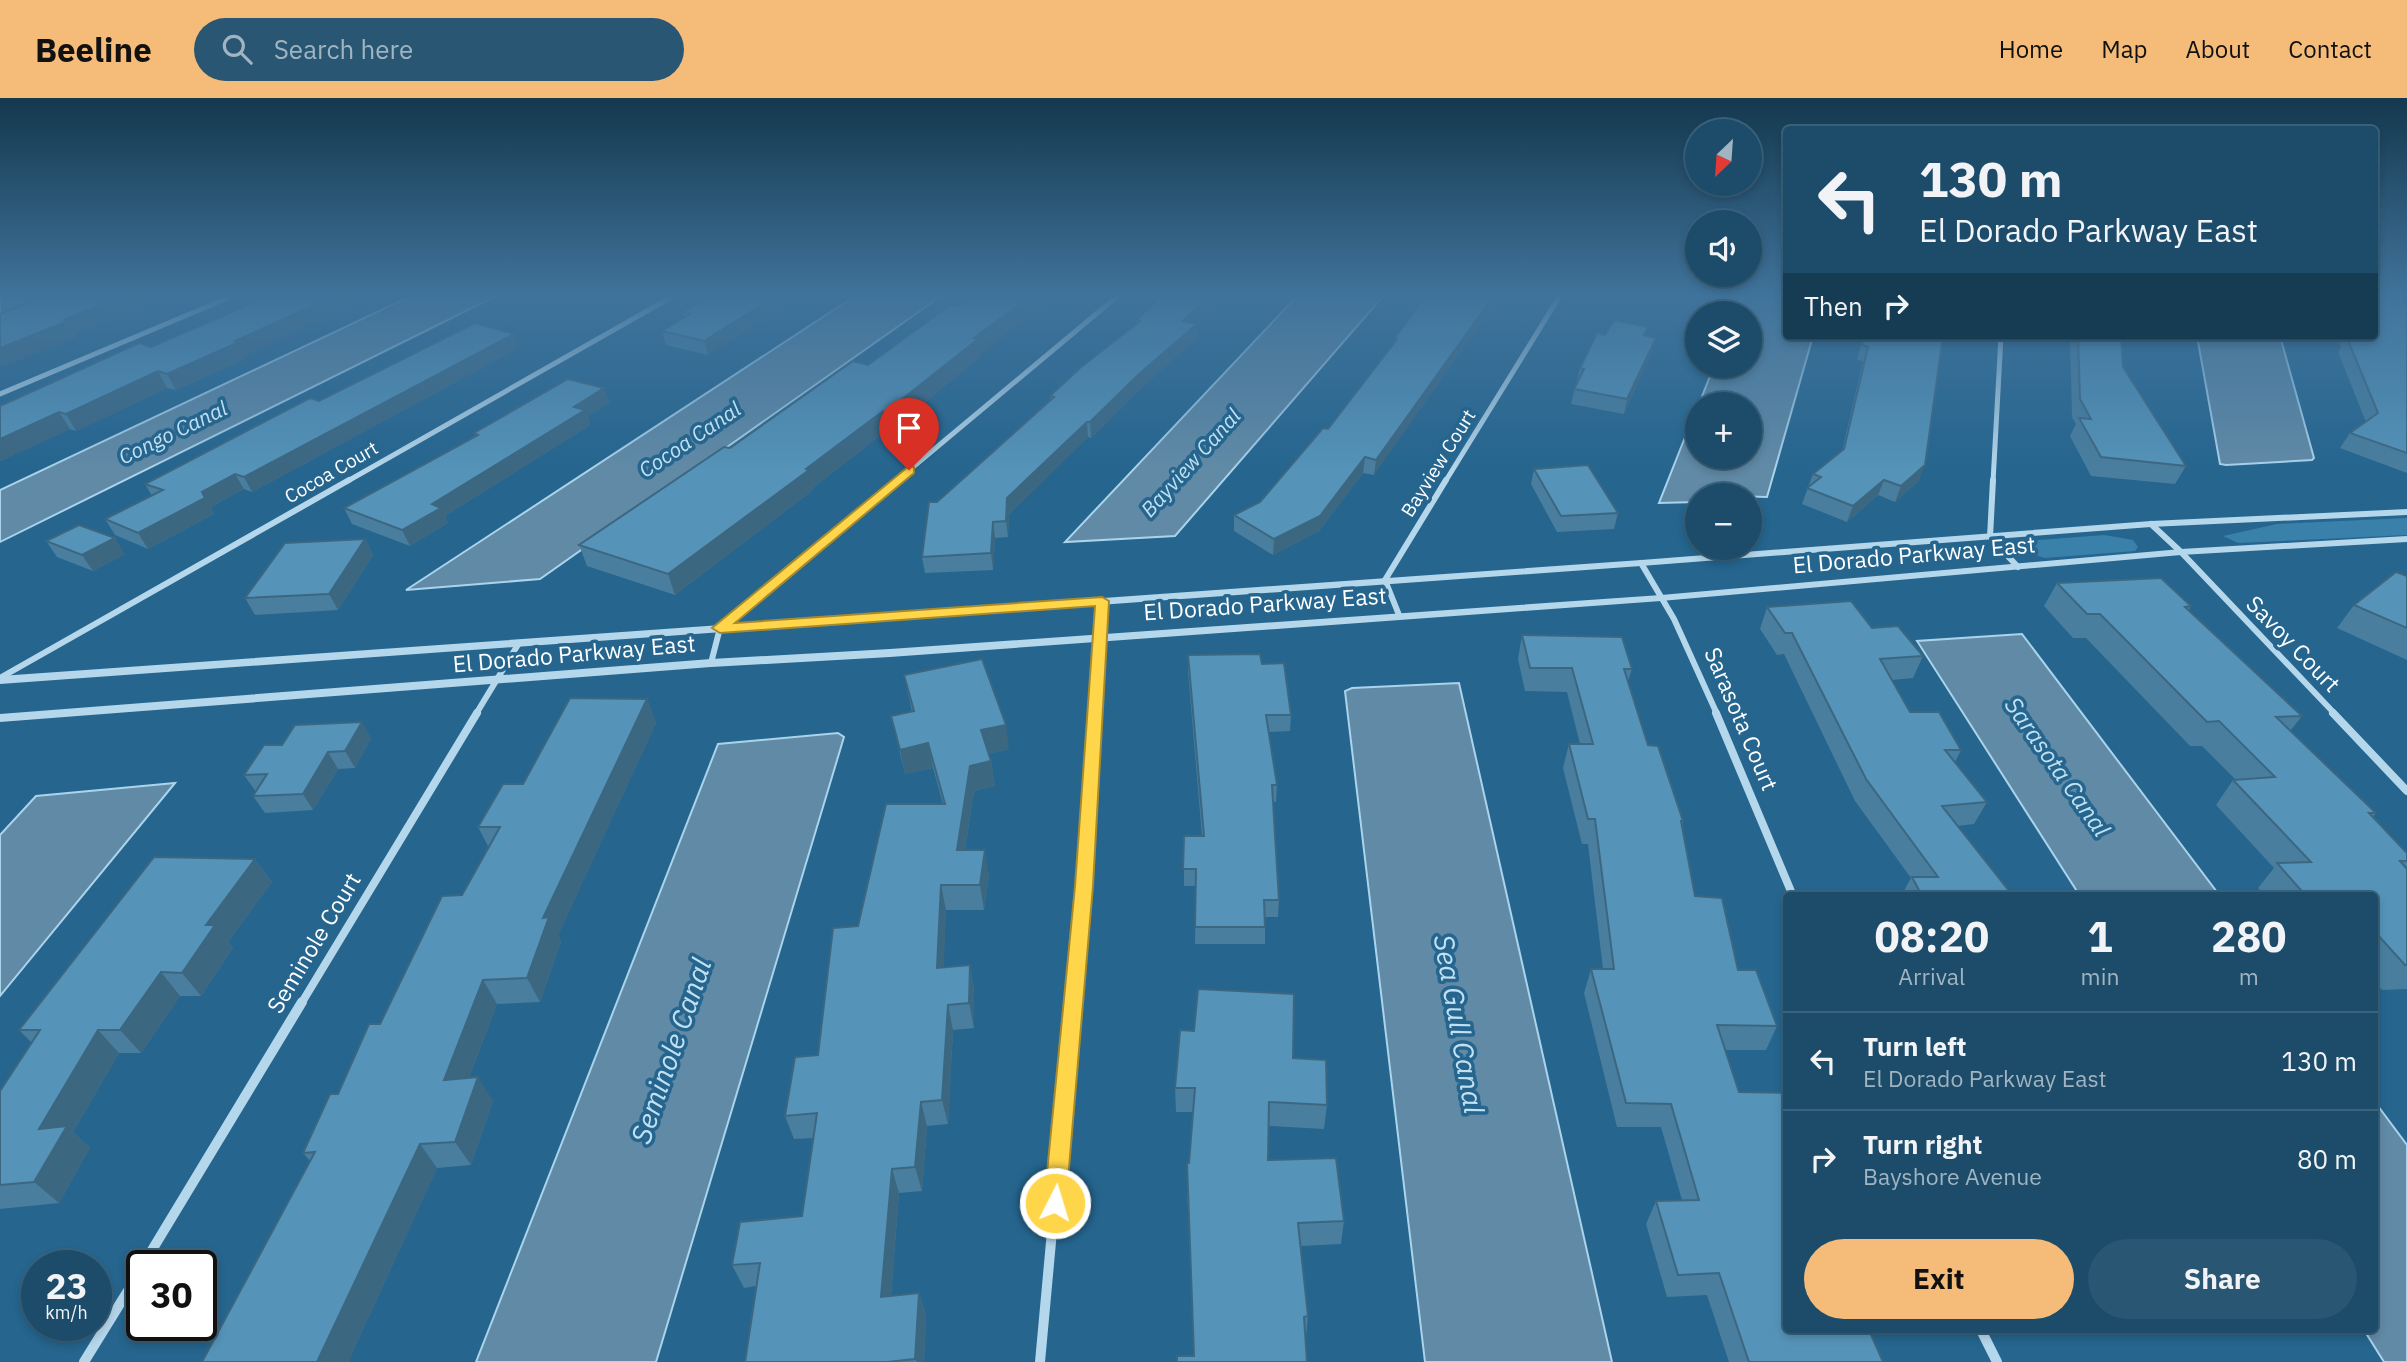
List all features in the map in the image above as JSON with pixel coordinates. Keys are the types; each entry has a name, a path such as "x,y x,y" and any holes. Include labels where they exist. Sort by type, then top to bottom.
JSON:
{"street":[{"path":"0,394 97,353"},
{"name":"Cocoa Court","path":"0,679 573,353"},
{"path":"711,663 720,628 1049,353"},
{"name":"Bayview Court","path":"1385,580 1524,353"},
{"path":"2000,353 1990,537 2018,567"},
{"name":"El Dorado Parkway East","path":"0,679 1641,564 2151,524 2407,512"},
{"name":"Savoy Court","path":"2151,524 2181,552 2407,792"},
{"name":"El Dorado Parkway East","path":"0,718 711,663 877,654 1661,598 2181,552 2407,539"},
{"name":"Sarasota Court","path":"1641,564 1702,679 1791,892"},
{"path":"1385,580 1399,615"},
{"path":"1040,1362 1084,886 1102,601"},
{"name":"Seminole Court","path":"153,1250 519,643"},
{"name":"Seminole Court","path":"84,1362 126,1294"},
{"path":"1982,1333 1997,1362"}],"shaded area":[{"path":"2407,518 2407,535 2238,543 2223,536 2277,524"},
{"path":"2104,535 2133,540 2138,547 2135,551 2045,558 2032,554 2025,546 2027,541"}],"water":[{"name":"Congo Canal","path":"290,353 381,353 0,542 0,490"},
{"name":"Cocoa Canal","path":"768,353 860,353 540,579 406,590"},
{"name":"Bayview Canal","path":"1243,353 1334,353 1175,536 1065,542"},
{"path":"1762,353 1808,353 1767,497 1762,497 1762,483 1685,483 1685,502 1659,503 1685,437 1685,469 1762,469 1762,392 1704,392 1709,378 1762,378"},
{"path":"2200,353 2285,353 2314,458 2220,464"},
{"name":"Sarasota Canal","path":"2022,634 2217,892 2077,892 1917,641"},
{"name":"Sea Gull Canal","path":"1459,683 1612,1362 1425,1362 1345,691 1352,688"},
{"name":"Seminole Canal","path":"838,733 844,737 656,1362 476,1362 718,744"},
{"path":"175,783 0,996 0,835 36,796"},
{"path":"2378,1106 2407,1145 2407,1362 2384,1362 2366,1333 2378,1333"}],"building":[{"path":"117,353 214,353 167,374 158,371 66,414 59,412 0,439 0,406"},
{"path":"415,353 478,353 244,477 235,474 202,492 205,498 138,533 105,519 163,490 145,484 310,398 319,401"},
{"path":"884,353 960,353 886,412 883,411 806,469 809,470 668,574 579,545 724,447 730,448 853,361 868,365"},
{"path":"1099,353 1163,353 1007,498 1006,521 993,522 991,553 922,557 929,502 937,502 1054,397 1050,396"},
{"path":"1386,353 1453,353 1376,460 1365,457 1320,516 1274,539 1234,515 1260,502 1323,428 1328,429"},
{"path":"1587,353 1649,353 1627,399 1574,389 1584,369 1580,368"},
{"path":"1867,353 1941,353 1925,465 1901,486 1884,480 1853,506 1807,488 1821,477 1813,474 1844,449"},
{"path":"2079,353 2122,353 2123,367 2186,466 2101,457 2079,418 2091,419 2080,399"},
{"path":"2353,353 2407,353 2407,453 2350,433 2378,413"},
{"path":"568,379 604,388 574,407 585,410 432,504 441,508 402,530 344,508 478,435 474,433"},
{"path":"1588,465 1618,513 1561,516 1534,469"},
{"path":"79,525 115,538 82,555 46,541"},
{"path":"365,539 329,594 245,598 285,543"},
{"path":"2396,572 2407,576 2407,628 2354,605"},
{"path":"2161,578 2191,606 2185,607 2302,716 2276,717 2376,813 2369,813 2407,853 2407,861 2400,861 2407,869 2407,965 2378,935 2378,892 2302,892 2277,863 2311,862 2233,780 2275,777 2219,721 2207,722 2100,614 2087,614 2057,583"},
{"path":"1851,601 1872,628 1898,626 1923,656 1880,659 1910,712 1939,712 1961,750 1945,750 1987,802 1942,806 2010,892 1920,892 1912,877 1938,877 1866,779 1792,633 1785,633 1767,607"},
{"path":"1522,635 1622,637 1632,669 1624,669 1648,745 1658,746 1683,821 1695,896 1722,898 1738,970 1756,970 1777,1026 1717,1025 1739,1092 1783,1093 1783,1333 1870,1333 1883,1362 1749,1362 1719,1273 1678,1275 1656,1201 1699,1200 1671,1104 1626,1103 1591,969 1614,969 1595,819 1588,819 1569,744 1593,744 1572,668 1530,668"},
{"path":"1260,654 1262,664 1284,663 1291,715 1266,715 1277,785 1272,785 1279,900 1264,900 1265,927 1195,927 1196,869 1183,869 1184,836 1204,836 1188,655"},
{"path":"982,659 1006,725 981,730 991,761 970,766 957,850 985,850 980,885 941,885 937,968 970,965 969,1003 948,1005 942,1100 921,1102 915,1167 892,1169 881,1297 919,1293 915,1359 887,1362 745,1362 760,1263 732,1265 740,1222 802,1216 817,1113 785,1116 795,1057 818,1055 833,928 858,926 886,804 945,804 928,743 900,750 891,716 914,711 904,675"},
{"path":"570,698 647,699 543,918 549,917 527,978 483,980 444,1080 478,1077 455,1142 420,1144 317,1362 202,1362 213,1341 217,1341 217,1334 315,1152 303,1153 330,1094 338,1094 369,1024 380,1024 442,896 462,895 500,827 478,827 503,784 523,784"},
{"path":"362,722 345,751 328,752 303,794 253,796 267,774 244,775 264,745 282,745 295,725"},
{"path":"154,857 255,859 206,925 215,925 182,973 161,972 120,1030 98,1030 39,1129 67,1126 34,1182 0,1185 0,1091 40,1030 19,1030"},
{"path":"1198,989 1294,994 1293,1058 1326,1060 1327,1105 1269,1102 1268,1160 1336,1158 1344,1221 1298,1223 1308,1316 1304,1317 1307,1362 1177,1362 1177,1356 1194,1356 1187,1163 1195,1088 1175,1088 1180,1030 1194,1031"}],"route":[{"path":"909,470 720,628 1102,601 1084,886 1055,1203"}]}
